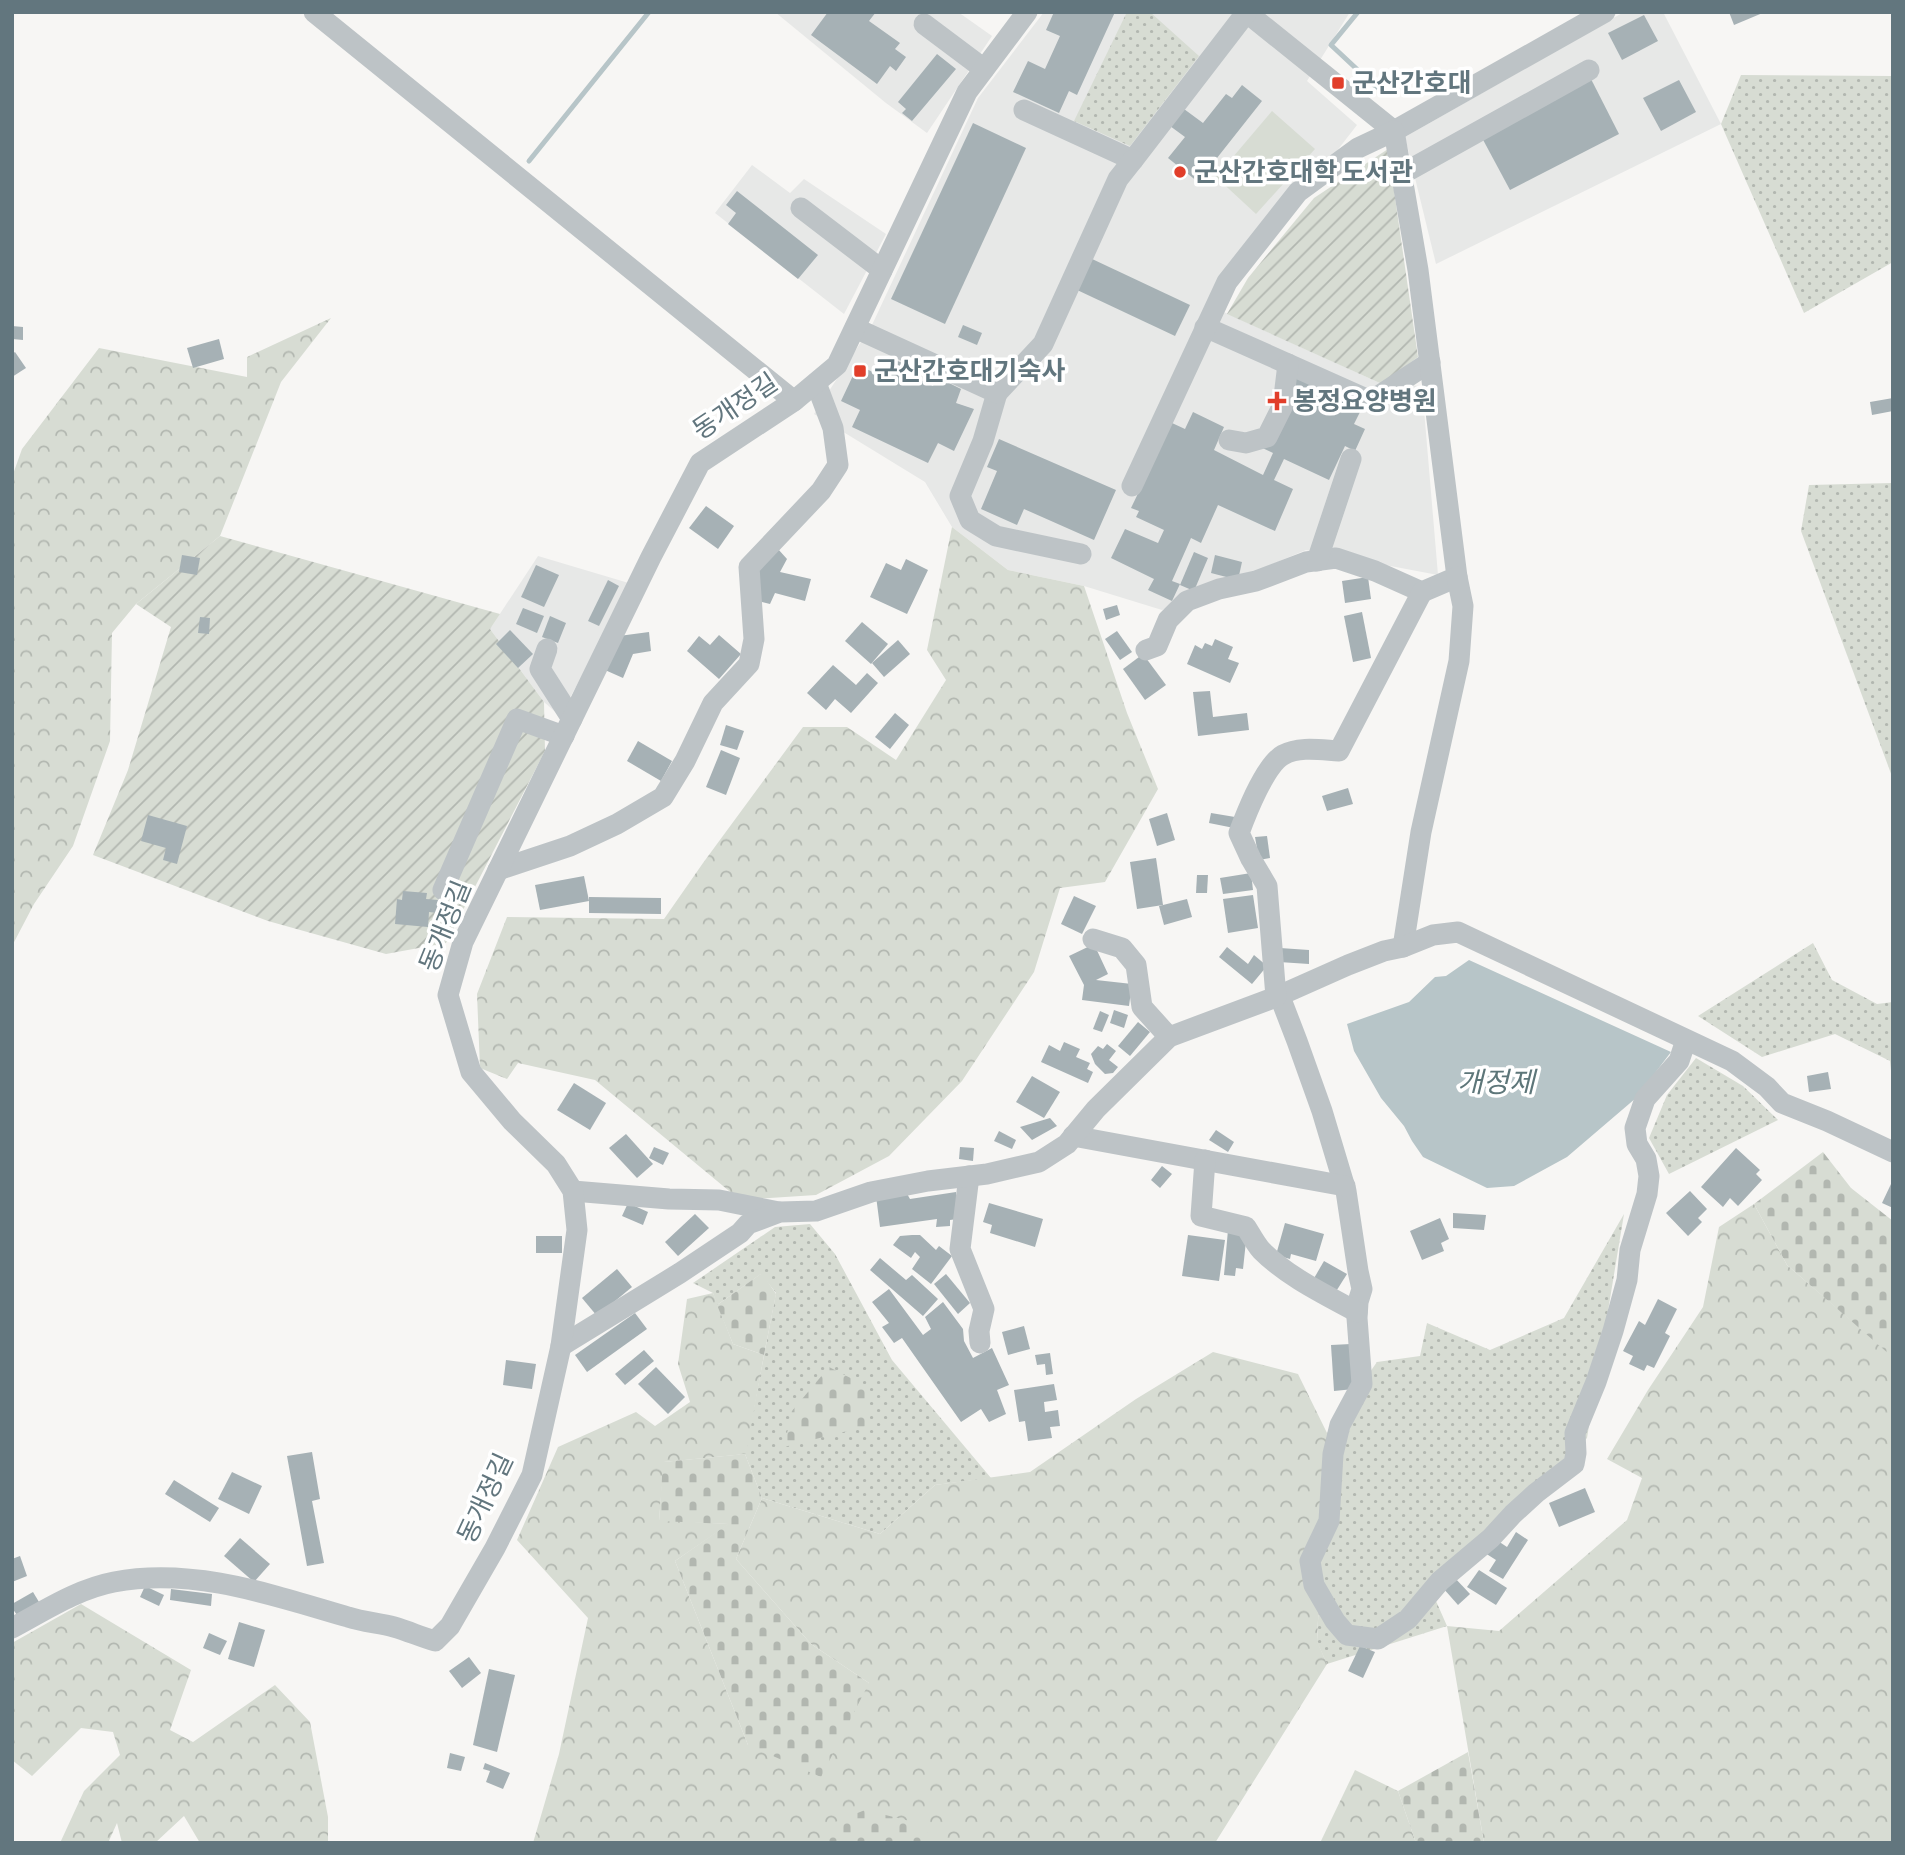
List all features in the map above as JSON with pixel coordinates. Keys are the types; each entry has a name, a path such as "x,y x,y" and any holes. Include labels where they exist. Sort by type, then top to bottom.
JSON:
{"street":[{"path":"314,12 794,401"},
{"name":"동개정길","path":"12,1628 80,1593 113,1582 183,1578 230,1585 358,1620 394,1627 435,1641 450,1626 495,1548 532,1475 561,1346 578,1230 573,1191 556,1164 512,1121 471,1072 448,995 463,942 651,557 700,463 794,401 837,365 967,92 1027,12"},
{"path":"1082,554 996,536 970,520 960,496 983,441 998,393 1043,344 1118,178 1246,12 1394,131 1402,174 1418,270 1463,606 1459,661 1421,832 1403,947"},
{"path":"1132,486 1227,282 1298,192 1358,148 1394,131 1605,12"},
{"path":"925,24 984,69"},
{"path":"1402,174 1589,70"},
{"path":"1024,110 1133,160"},
{"path":"801,208 882,270"},
{"path":"1205,327 1371,401 1430,362"},
{"path":"855,328 998,393"},
{"path":"1228,440 1246,443 1267,437 1283,405 1288,364"},
{"path":"498,870 570,846 617,824 663,797 685,761 713,703 749,664 754,639 748,566 821,491 838,465 833,428 816,383"},
{"path":"1326,559 1351,459"},
{"path":"1146,650 1157,646 1168,620 1187,601 1219,589 1256,581 1306,562 1326,559 1375,571 1422,592"},
{"path":"1457,577 1422,592 1339,751 1305,749 1283,755 1272,767 1246,814 1239,833 1267,886 1276,997 1282,1002 1297,1041 1345,1186 1362,1289 1357,1312 1362,1384 1340,1424 1333,1454 1329,1521 1310,1561 1314,1585 1335,1621 1347,1635 1378,1639 1408,1619 1440,1581 1491,1538 1536,1493 1574,1464 1575,1433 1613,1331 1627,1280 1630,1250 1647,1194 1649,1175 1646,1158 1637,1144 1635,1128 1645,1099 1679,1061 1686,1040"},
{"path":"547,649 540,668 568,727"},
{"path":"443,890 517,719 568,727"},
{"path":"573,1191 719,1200 779,1212 816,1211 871,1192 1039,1162 1067,1144 1096,1109 1169,1037 1276,997 1384,951 1433,935 1458,932 1743,1068 1782,1103 1893,1152"},
{"path":"1093,939 1122,948 1136,965 1142,1007 1169,1037"},
{"path":"1073,1136 1345,1186"},
{"path":"1205,1160 1201,1216 1246,1227 1259,1248 1279,1266 1357,1312"},
{"path":"969,1176 960,1248 984,1309 979,1331 980,1343"},
{"path":"561,1346 680,1273 740,1233 748,1224 779,1212"}],"shaded area":[{"path":"775,12 958,12 992,36 927,133"},
{"path":"1044,12 1350,12 1307,81 1357,125 1215,308 1382,384 1422,386 1438,575 1306,550 1162,610 1084,586 1008,570 952,527 925,482 814,414 872,325 978,98"},
{"path":"1624,12 1663,12 1721,124 1436,264 1405,137"},
{"path":"752,165 790,193 804,179 886,234 844,314 715,213"},
{"path":"538,556 632,584 560,716 544,702 490,629"}],"green space":[{"path":"1127,12 1150,12 1199,56 1130,146 1074,121"},
{"path":"1741,75 1893,76 1893,262 1804,313 1721,124"},
{"path":"1272,111 1315,149 1256,214 1216,177"},
{"path":"1388,149 1418,357 1382,384 1227,314 1248,278 1314,198"},
{"path":"331,318 281,382 220,536 136,604 112,633 110,741 73,846 34,904 12,946 12,477 22,449 99,348 247,377 247,357"},
{"path":"1893,483 1893,779 1801,531 1809,485"},
{"path":"952,527 1008,570 1084,586 1127,713 1158,789 1105,882 1060,888 1034,972 962,1081 889,1156 816,1195 740,1200 595,1080 518,1063 507,1079 480,1068 477,994 507,917 664,919 803,727 847,727 896,760 946,680 927,650"},
{"path":"220,536 500,614 490,629 544,702 545,751 446,943 386,954 268,921 93,855 128,770 171,627 136,604"},
{"path":"1813,943 1832,980 1877,1004 1893,1002 1893,1090 1890,1061 1835,1034 1762,1057 1698,1016"},
{"path":"1696,1058 1743,1086 1778,1120 1669,1174 1649,1138 1667,1095"},
{"path":"1823,1152 1851,1188 1893,1221 1893,1360 1787,1265 1754,1204"},
{"path":"1754,1204 1787,1265 1890,1354 1893,1360 1893,1843 1484,1843 1447,1626 1499,1631 1627,1520 1642,1478 1607,1459 1648,1390 1703,1307 1719,1227"},
{"path":"1624,1214 1587,1438 1436,1601 1447,1626 1327,1664 1317,1642 1327,1433 1377,1362 1420,1356 1427,1323 1490,1350 1564,1318"},
{"path":"810,1224 835,1254 892,1360 991,1478 935,1485 880,1534 762,1498 745,1454 776,1293 761,1274 717,1305 713,1293 693,1283 775,1227"},
{"path":"762,1273 776,1294 764,1355 733,1344 717,1305"},
{"path":"713,1293 733,1344 764,1355 746,1454 664,1462 659,1520 729,1524 675,1561 748,1745 869,1683 811,1644 736,1559 762,1498 880,1534 935,1485 1030,1472 1136,1399 1213,1352 1298,1374 1327,1433 1317,1641 1327,1664 1215,1843 533,1843 559,1754 588,1618 517,1540 558,1447 636,1412 655,1426 690,1402 678,1364 687,1299"},
{"path":"829,1367 868,1387 867,1426 784,1447 792,1411"},
{"path":"745,1454 762,1498 736,1559 811,1644 869,1683 821,1777 748,1745 675,1561 728,1524 659,1521 663,1462"},
{"path":"81,1604 191,1670 170,1730 193,1742 275,1685 310,1722 328,1817 328,1843 200,1843 184,1816 155,1843 122,1843 117,1823 108,1843 60,1843 84,1791 120,1755 113,1732 81,1728 32,1776 12,1760 12,1643"},
{"path":"1468,1752 1484,1843 1416,1843 1398,1791"},
{"path":"1355,1770 1398,1791 1416,1843 1320,1843"},
{"path":"865,1810 914,1822 929,1834 925,1843 823,1843 823,1827"}],"water":[{"name":"개정제","path":"1469,960 1671,1052 1636,1098 1567,1157 1514,1186 1487,1188 1423,1157 1404,1126 1381,1098 1354,1051 1347,1024 1409,1002 1435,977 1446,976"}],"building":[{"path":"828,12 876,12 869,21 900,43 895,49 906,57 896,71 890,66 877,84 811,35"},
{"path":"1054,12 1115,12 1077,95 1069,91 1059,113 1013,92 1028,61 1045,69 1060,36 1046,30"},
{"path":"1729,12 1765,12 1734,25"},
{"path":"1644,15 1658,41 1622,60 1608,33"},
{"path":"937,54 956,69 912,121 902,113 906,109 898,102"},
{"path":"1591,79 1619,134 1510,190 1481,136"},
{"path":"1679,80 1696,112 1661,131 1643,98"},
{"path":"1242,85 1262,101 1198,182 1168,158 1185,137 1170,126 1184,109 1203,123 1226,94 1232,98"},
{"path":"973,123 1026,148 945,324 891,299"},
{"path":"737,191 818,255 798,279 728,224 736,213 726,205"},
{"path":"1090,258 1190,305 1175,336 1075,289"},
{"path":"963,325 982,333 977,345 958,337"},
{"path":"12,326 23,327 23,340 12,339"},
{"path":"219,339 224,359 193,368 187,348"},
{"path":"15,352 26,368 12,377 12,354"},
{"path":"888,357 912,367 908,374 933,386 937,377 961,389 956,403 974,409 954,451 938,443 928,463 852,427 860,410 841,401 858,365 879,375"},
{"path":"1288,373 1362,408 1354,424 1365,429 1355,451 1345,446 1329,480 1284,459 1274,480 1293,489 1275,531 1218,505 1201,543 1191,538 1172,581 1180,584 1172,601 1148,590 1154,579 1111,558 1125,529 1158,543 1164,530 1136,517 1139,511 1131,508 1172,423 1185,429 1193,412 1224,427 1214,450 1263,475 1273,453 1254,444"},
{"path":"1893,398 1893,411 1872,415 1870,402"},
{"path":"999,439 1116,490 1094,540 1024,509 1017,525 981,509 997,471 987,467"},
{"path":"706,506 734,526 718,549 689,528"},
{"path":"778,549 787,559 780,572 811,579 805,601 775,593 770,604 754,600 759,567"},
{"path":"1194,552 1208,558 1194,591 1180,585"},
{"path":"182,555 200,558 197,575 179,572"},
{"path":"1215,555 1242,562 1238,580 1211,573"},
{"path":"906,559 928,570 907,614 870,597 886,563 901,570"},
{"path":"536,565 559,575 544,607 521,597"},
{"path":"1368,577 1371,599 1345,603 1342,581"},
{"path":"608,580 619,586 599,626 588,621"},
{"path":"1117,605 1120,615 1106,620 1103,609"},
{"path":"523,608 544,616 537,633 516,624"},
{"path":"1362,612 1371,658 1353,662 1344,616"},
{"path":"550,616 566,623 558,643 542,637"},
{"path":"200,617 210,618 209,634 198,633"},
{"path":"862,622 888,644 871,664 845,641"},
{"path":"510,630 533,654 518,668 496,644"},
{"path":"1117,631 1132,652 1120,660 1105,639"},
{"path":"649,632 651,651 633,654 623,678 605,670 619,636"},
{"path":"719,635 741,654 719,679 687,651 699,636 710,645"},
{"path":"1215,639 1233,647 1228,659 1239,663 1230,683 1187,664 1195,645 1202,649 1205,643 1212,646"},
{"path":"898,640 910,654 884,677 872,663"},
{"path":"1143,654 1166,685 1145,700 1123,669"},
{"path":"833,665 856,685 867,673 878,683 851,713 835,699 826,710 807,693"},
{"path":"1210,691 1213,717 1247,713 1249,730 1198,736 1193,692"},
{"path":"895,713 909,725 890,749 875,737"},
{"path":"726,725 744,731 737,750 720,745"},
{"path":"638,741 672,761 661,781 627,761"},
{"path":"721,750 740,758 726,795 706,787"},
{"path":"1348,788 1353,804 1327,811 1322,796"},
{"path":"1167,813 1175,840 1157,846 1149,819"},
{"path":"1211,813 1235,817 1234,828 1209,823"},
{"path":"148,815 187,826 177,864 163,860 166,848 141,841"},
{"path":"1267,836 1270,858 1259,860 1255,837"},
{"path":"1156,858 1163,905 1137,909 1130,862"},
{"path":"1251,873 1253,890 1223,894 1220,878"},
{"path":"1197,875 1208,875 1207,893 1196,893"},
{"path":"584,876 589,901 540,910 535,885"},
{"path":"403,891 427,893 426,899 438,900 437,913 429,912 428,927 395,924 397,899 402,900"},
{"path":"1253,895 1258,928 1228,933 1223,899"},
{"path":"1074,896 1096,906 1082,934 1061,924"},
{"path":"589,897 661,898 661,914 589,913"},
{"path":"1187,899 1192,917 1164,925 1159,906"},
{"path":"1094,944 1108,974 1096,980 1132,984 1129,1006 1082,1000 1084,985 1069,956"},
{"path":"1227,947 1248,964 1254,955 1267,966 1252,984 1219,957"},
{"path":"1280,948 1309,950 1309,964 1279,962"},
{"path":"1114,1010 1128,1015 1124,1028 1110,1023"},
{"path":"1100,1011 1109,1015 1102,1032 1093,1029"},
{"path":"1138,1022 1150,1032 1130,1056 1118,1046"},
{"path":"1064,1042 1080,1049 1076,1057 1090,1063 1087,1069 1093,1072 1088,1083 1041,1062 1049,1045 1060,1051"},
{"path":"1107,1044 1116,1051 1109,1060 1118,1067 1113,1073 1105,1074 1095,1064 1091,1054 1098,1046 1103,1049"},
{"path":"1828,1072 1831,1089 1809,1092 1807,1076"},
{"path":"1032,1076 1060,1092 1044,1118 1016,1102"},
{"path":"574,1083 606,1103 590,1130 557,1110"},
{"path":"1050,1118 1057,1126 1032,1140 1020,1127"},
{"path":"1216,1130 1234,1142 1228,1152 1209,1140"},
{"path":"999,1131 1016,1140 1012,1149 994,1141"},
{"path":"626,1134 653,1164 637,1178 609,1148"},
{"path":"654,1147 669,1153 663,1165 649,1158"},
{"path":"960,1147 974,1148 973,1161 959,1159"},
{"path":"1736,1148 1760,1170 1756,1174 1762,1180 1738,1206 1730,1198 1723,1207 1701,1187"},
{"path":"1162,1166 1172,1174 1160,1188 1151,1180"},
{"path":"1891,1184 1893,1185 1893,1208 1882,1203"},
{"path":"1690,1191 1707,1209 1698,1218 1702,1222 1688,1236 1666,1213"},
{"path":"906,1192 910,1199 956,1192 957,1219 950,1220 950,1226 936,1227 937,1219 880,1227 876,1196"},
{"path":"628,1203 648,1212 643,1225 622,1216"},
{"path":"989,1203 1043,1219 1035,1247 990,1233 992,1225 983,1222"},
{"path":"1453,1213 1486,1215 1484,1230 1453,1228"},
{"path":"695,1214 709,1228 678,1256 665,1242"},
{"path":"1440,1218 1449,1239 1441,1243 1444,1251 1422,1260 1410,1231"},
{"path":"1285,1223 1324,1234 1316,1261 1291,1254 1290,1259 1276,1255"},
{"path":"1228,1230 1247,1232 1243,1269 1236,1268 1235,1276 1224,1275"},
{"path":"920,1235 936,1250 939,1246 952,1256 931,1284 912,1269 920,1257 915,1252 911,1258 893,1245 900,1236"},
{"path":"1188,1235 1225,1240 1219,1281 1182,1276"},
{"path":"536,1236 562,1236 562,1253 536,1253"},
{"path":"880,1258 906,1280 912,1275 938,1299 923,1316 870,1270"},
{"path":"1324,1261 1347,1274 1335,1293 1313,1280"},
{"path":"617,1269 632,1287 597,1316 582,1298"},
{"path":"946,1274 970,1303 958,1314 934,1284"},
{"path":"889,1289 923,1335 931,1329 925,1317 943,1302 963,1329 964,1341 973,1358 992,1348 1009,1385 997,1390 1006,1414 989,1422 981,1409 961,1422 902,1338 894,1343 882,1327 889,1323 872,1302"},
{"path":"1658,1299 1677,1309 1665,1333 1670,1336 1654,1368 1647,1365 1644,1371 1629,1364 1633,1356 1623,1351 1639,1321 1645,1325"},
{"path":"635,1313 647,1329 587,1372 575,1355"},
{"path":"1024,1326 1030,1349 1008,1355 1002,1332"},
{"path":"1351,1344 1354,1389 1334,1391 1331,1345"},
{"path":"644,1350 654,1361 625,1385 615,1374"},
{"path":"1050,1353 1053,1374 1046,1375 1045,1364 1037,1365 1035,1355"},
{"path":"506,1360 536,1364 532,1389 503,1385"},
{"path":"656,1367 685,1397 668,1414 638,1384"},
{"path":"1054,1384 1057,1400 1044,1402 1045,1412 1058,1410 1060,1426 1050,1427 1052,1438 1028,1441 1025,1421 1019,1422 1014,1390"},
{"path":"312,1452 320,1499 312,1501 324,1563 307,1566 287,1456"},
{"path":"232,1472 262,1486 249,1514 218,1499"},
{"path":"174,1480 219,1508 210,1522 165,1494"},
{"path":"1585,1488 1595,1512 1559,1527 1549,1503"},
{"path":"1516,1532 1528,1540 1503,1579 1489,1571 1496,1560 1485,1553 1495,1539 1507,1547"},
{"path":"240,1538 270,1564 254,1582 224,1556"},
{"path":"20,1556 27,1576 12,1582 12,1559"},
{"path":"1479,1570 1507,1588 1496,1605 1467,1587"},
{"path":"1454,1577 1470,1594 1458,1605 1443,1588"},
{"path":"145,1586 164,1595 159,1606 140,1597"},
{"path":"171,1589 212,1594 211,1606 170,1600"},
{"path":"33,1592 39,1602 17,1615 12,1604"},
{"path":"239,1622 265,1630 254,1667 228,1659"},
{"path":"209,1633 227,1641 220,1655 203,1648"},
{"path":"1360,1646 1375,1652 1363,1678 1348,1671"},
{"path":"469,1657 481,1673 462,1688 449,1671"},
{"path":"489,1669 515,1675 497,1752 473,1745"},
{"path":"450,1753 465,1757 461,1771 447,1768"},
{"path":"485,1763 510,1773 503,1789 486,1782 490,1771 483,1769"}],"waterway":[{"path":"529,161 649,12"},
{"path":"1358,12 1331,45 1376,87"}],"place":[{"name":"군산간호대","path":"1338,83"},
{"name":"군산간호대학 도서관","path":"1180,172"},
{"name":"군산간호대기숙사","path":"860,371"},
{"name":"봉정요양병원","path":"1277,401"}]}
